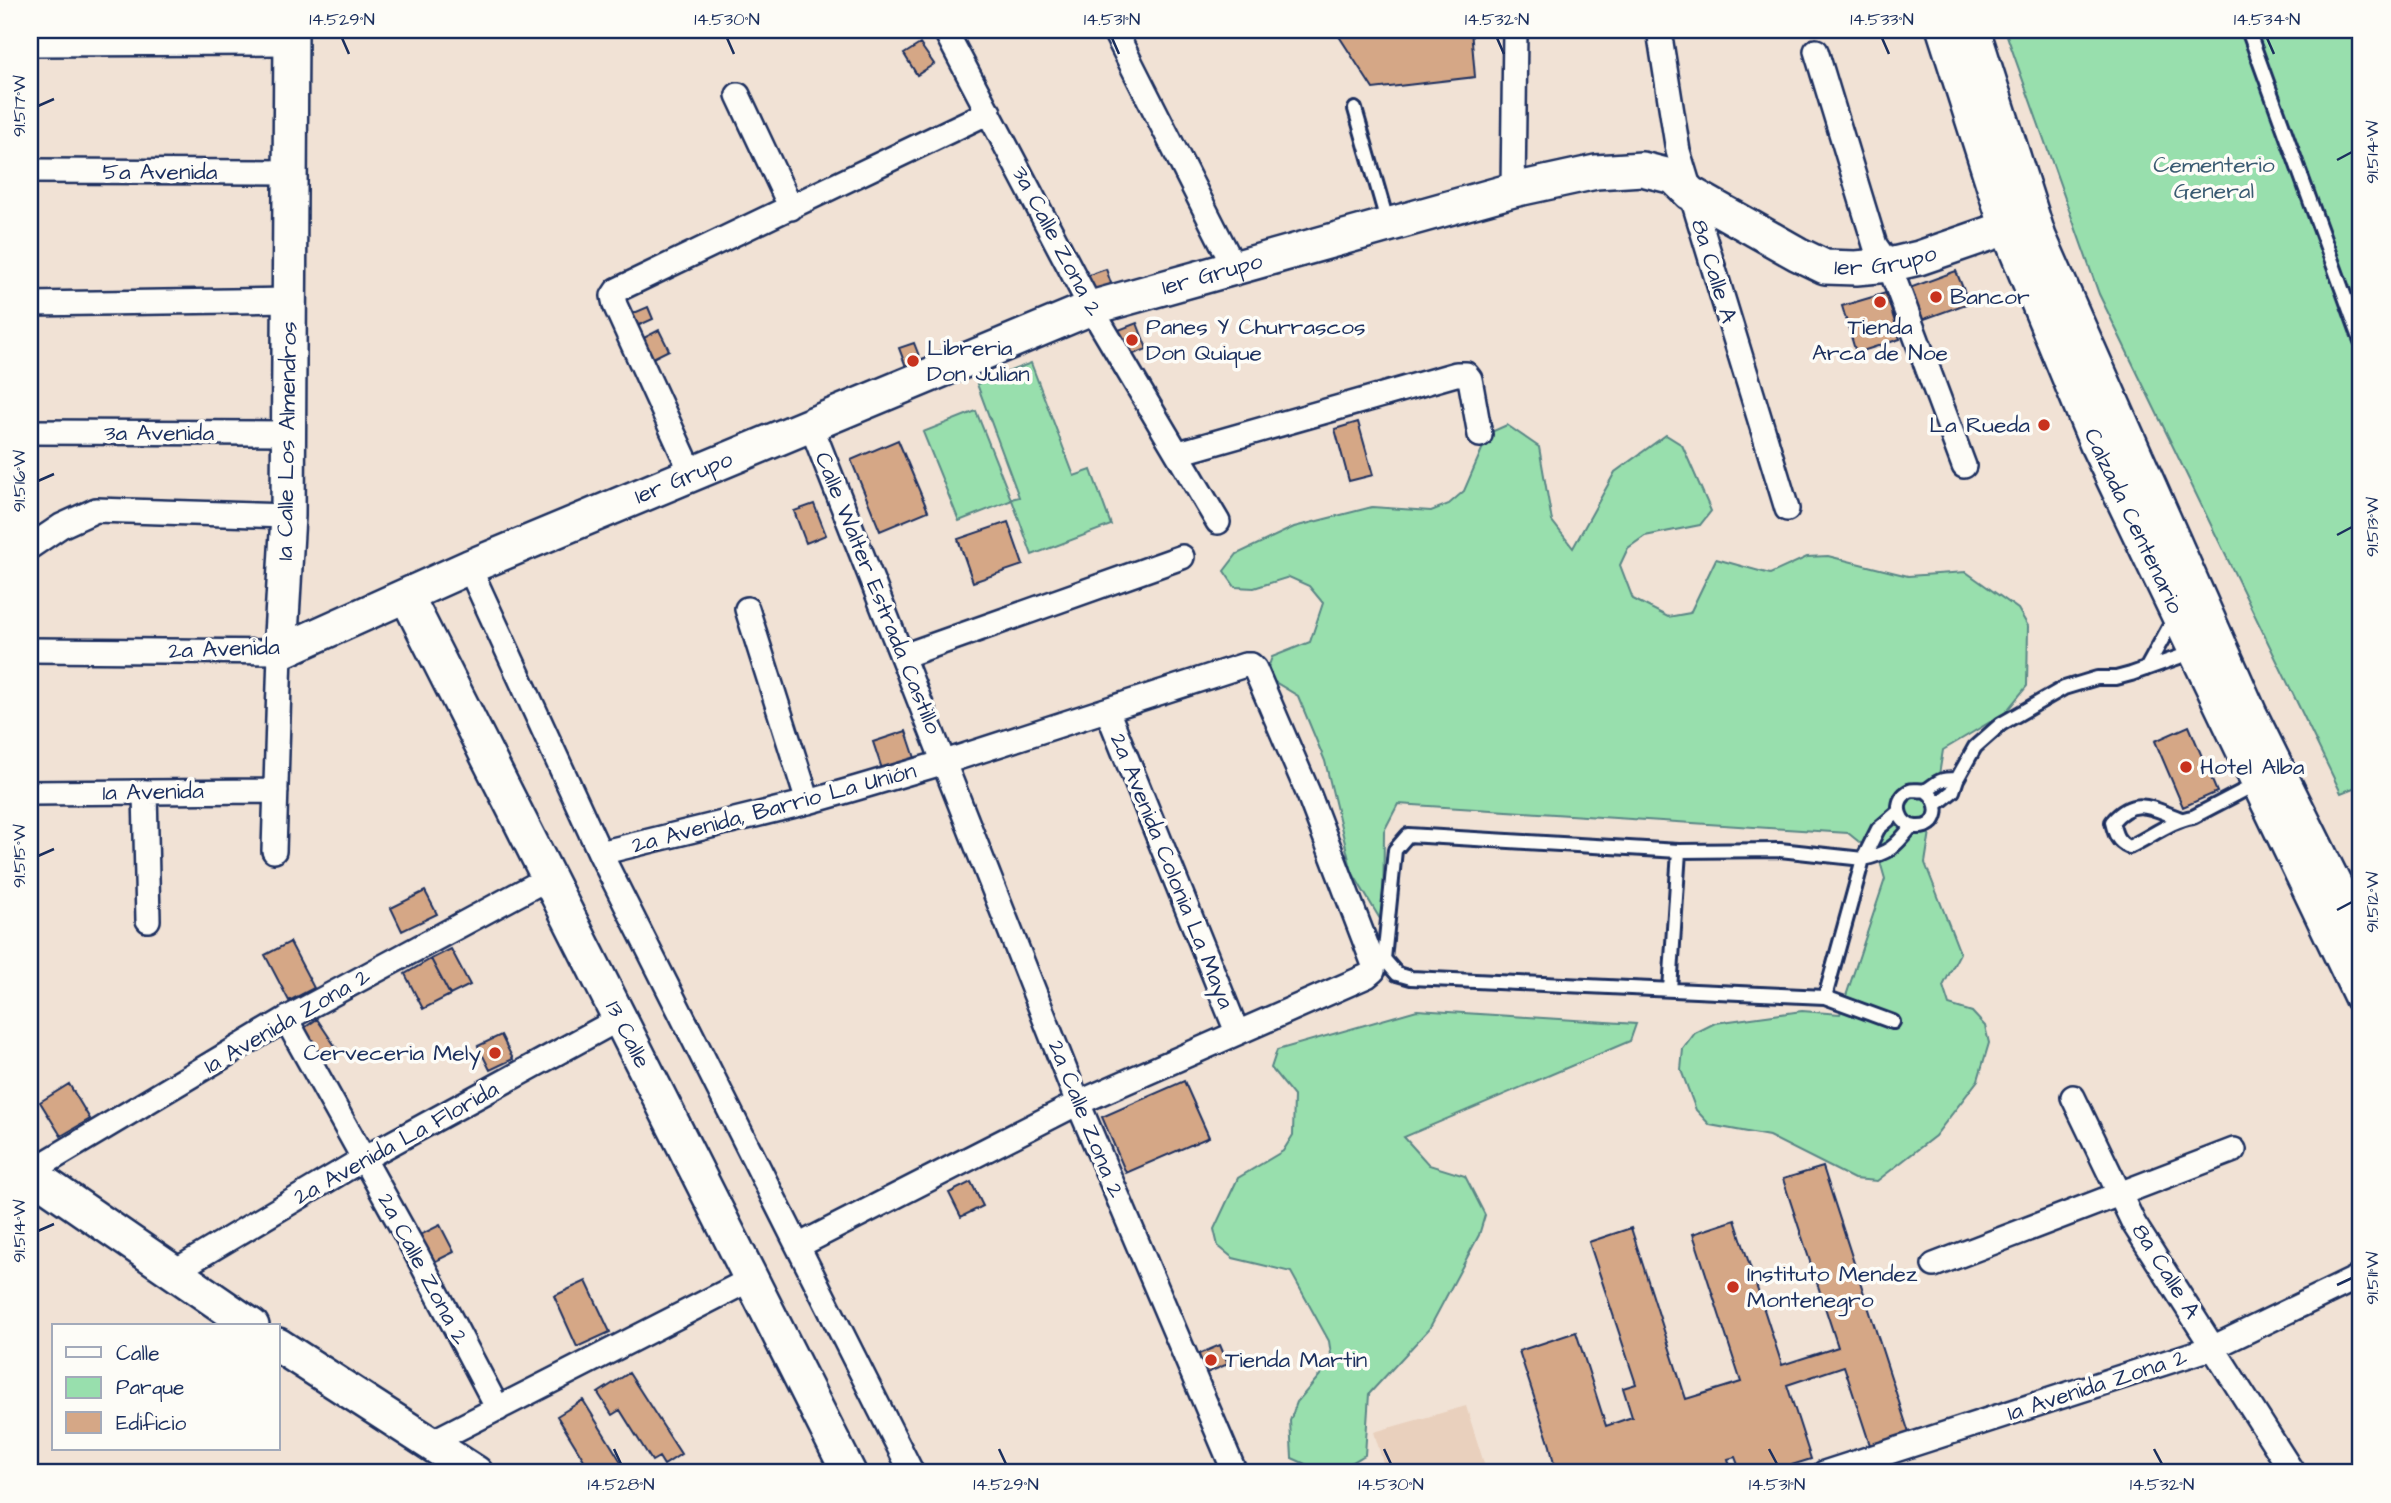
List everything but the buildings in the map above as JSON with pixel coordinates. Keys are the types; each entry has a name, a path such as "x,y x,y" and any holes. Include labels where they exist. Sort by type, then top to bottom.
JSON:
{"street":[{"name":"3a Calle Zona 2","path":"945,30 1091,307 1218,522"},
{"path":"1114,30 1234,267"},
{"path":"1513,190 1516,30"},
{"name":"8a Calle A","path":"1659,30 1678,151 1787,509"},
{"name":"Calzada Centenario","path":"1944,30 2019,223 2097,445 2361,997"},
{"name":"Calzada Centenario","path":"1973,30 2019,223 2250,714 2361,938"},
{"path":"30,44 291,36"},
{"name":"1a Calle Los Almendros","path":"274,851 279,652 288,516 291,36"},
{"path":"1816,51 1875,245 1889,265 1964,466"},
{"path":"738,95 791,208"},
{"path":"692,474 615,305 614,296 617,290 989,112"},
{"name":"1er Grupo","path":"407,597 810,423 1091,307 1513,190 1596,172 1642,169 1674,177 1690,193 1825,267 1889,265 1919,258 2019,223"},
{"name":"5a Avenida","path":"30,171 290,172"},
{"path":"30,304 289,300"},
{"path":"1179,453 1456,374 1466,374 1470,379 1480,435"},
{"name":"Calle Walter Estrada Castillo","path":"810,423 945,762"},
{"name":"3a Avenida","path":"30,432 288,433"},
{"path":"30,547 61,526 96,510 288,516"},
{"path":"903,656 1182,557"},
{"name":"2a Avenida, Barrio La Unión","path":"469,568 600,853 808,803 945,762 1245,664 1251,665 1309,795 1374,965 1373,971 1367,976 1237,1032"},
{"name":"2a Avenida","path":"30,650 279,652 407,597"},
{"name":"13 Calle","path":"407,597 849,1473"},
{"path":"747,609 808,803"},
{"name":"2a Avenida Colonia La Maya","path":"1107,710 1237,1032"},
{"name":"2a Calle Zona 2","path":"945,762 1078,1103 1235,1473"},
{"name":"1a Avenida","path":"30,793 276,791"},
{"path":"145,792 148,920"},
{"path":"600,853 912,1473"},
{"name":"1a Avenida Zona 2","path":"30,1172 286,1019 548,878"},
{"name":"2a Calle Zona 2","path":"286,1019 498,1409"},
{"name":"2a Avenida La Florida","path":"175,1271 363,1159 619,1019"},
{"path":"798,1246 1078,1103 1237,1032"},
{"name":"8a Calle A","path":"2073,1097 2134,1224 2293,1473"},
{"path":"1934,1265 2234,1150"},
{"path":"30,1172 249,1324"},
{"name":"1a Avenida Zona 2","path":"1824,1473 2214,1347 2361,1276"},
{"path":"428,1444 752,1278"},
{"path":"280,1346 476,1473"}],"lane":[{"path":"2248,30 2361,341"},
{"path":"1355,109 1388,225"},
{"path":"2146,669 2177,611"},
{"path":"1937,804 1953,791 1956,779 1975,747 2001,724 2064,688 2097,678 2116,678 2197,651"},
{"path":"1925,790 1942,780 1956,779"},
{"path":"2181,819 2151,806 2137,805 2118,814 2112,822 2120,844 2129,847 2258,783"},
{"path":"1915,789 1925,790 1933,795 1937,804 1937,814 1931,823 1921,828 1911,827 1902,821 1900,801 1906,793 1915,789"},
{"path":"1825,997 1863,859 1878,828 1899,811"},
{"path":"1893,1022 1825,997 1411,978 1397,974 1384,959 1395,850 1408,835 1679,850 1780,850 1863,859 1895,848 1911,827"},
{"path":"1670,990 1679,850"}],"shaded area":[{"path":"1466,1406 1487,1473 1386,1473 1374,1432"}],"green space":[{"name":"Cementerio General","path":"2005,30 2361,30 2361,785 2341,793 2099,294"},
{"path":"1031,363 1074,476 1091,470 1111,525 1032,555 1012,500 959,521 923,432 976,411 1011,499 1019,497 977,384"},
{"path":"1507,425 1539,447 1552,521 1573,548 1615,472 1666,435 1682,445 1711,511 1700,525 1645,536 1628,548 1620,565 1633,599 1668,617 1690,613 1716,559 1770,574 1807,557 1828,556 1908,576 1966,572 2018,609 2028,626 2027,686 2005,713 1943,750 1925,863 1960,953 1943,986 1949,1005 1972,1012 1985,1026 1989,1043 1978,1080 1935,1136 1877,1181 1854,1179 1769,1136 1710,1125 1696,1110 1681,1070 1683,1049 1695,1033 1715,1023 1802,1011 1840,1014 1885,879 1879,858 1848,833 1398,804 1384,831 1383,924 1352,872 1325,761 1298,696 1265,676 1272,657 1310,642 1323,603 1309,586 1289,577 1254,588 1235,587 1224,571 1237,554 1294,527 1372,507 1431,511 1449,504 1464,491 1489,433"},
{"path":"1417,1010 1636,1024 1630,1041 1404,1137 1429,1165 1465,1176 1485,1215 1479,1235 1429,1329 1369,1394 1365,1455 1336,1471 1323,1471 1292,1458 1290,1421 1297,1402 1332,1361 1329,1341 1291,1272 1233,1258 1218,1246 1214,1229 1238,1178 1283,1151 1293,1135 1294,1096 1271,1068 1277,1050"}],"place":[{"name":"Bancor","path":"1936,297"},
{"name":"Tienda Arca de Noe","path":"1880,302"},
{"name":"Panes Y Churrascos Don Quique","path":"1132,340"},
{"name":"Libreria Don Julian","path":"913,361"},
{"name":"La Rueda","path":"2044,425"},
{"name":"Hotel Alba","path":"2186,767"},
{"name":"Cerveceria Mely","path":"495,1053"},
{"name":"Instituto Mendez Montenegro","path":"1733,1287"},
{"name":"Tienda Martin","path":"1211,1360"}]}
